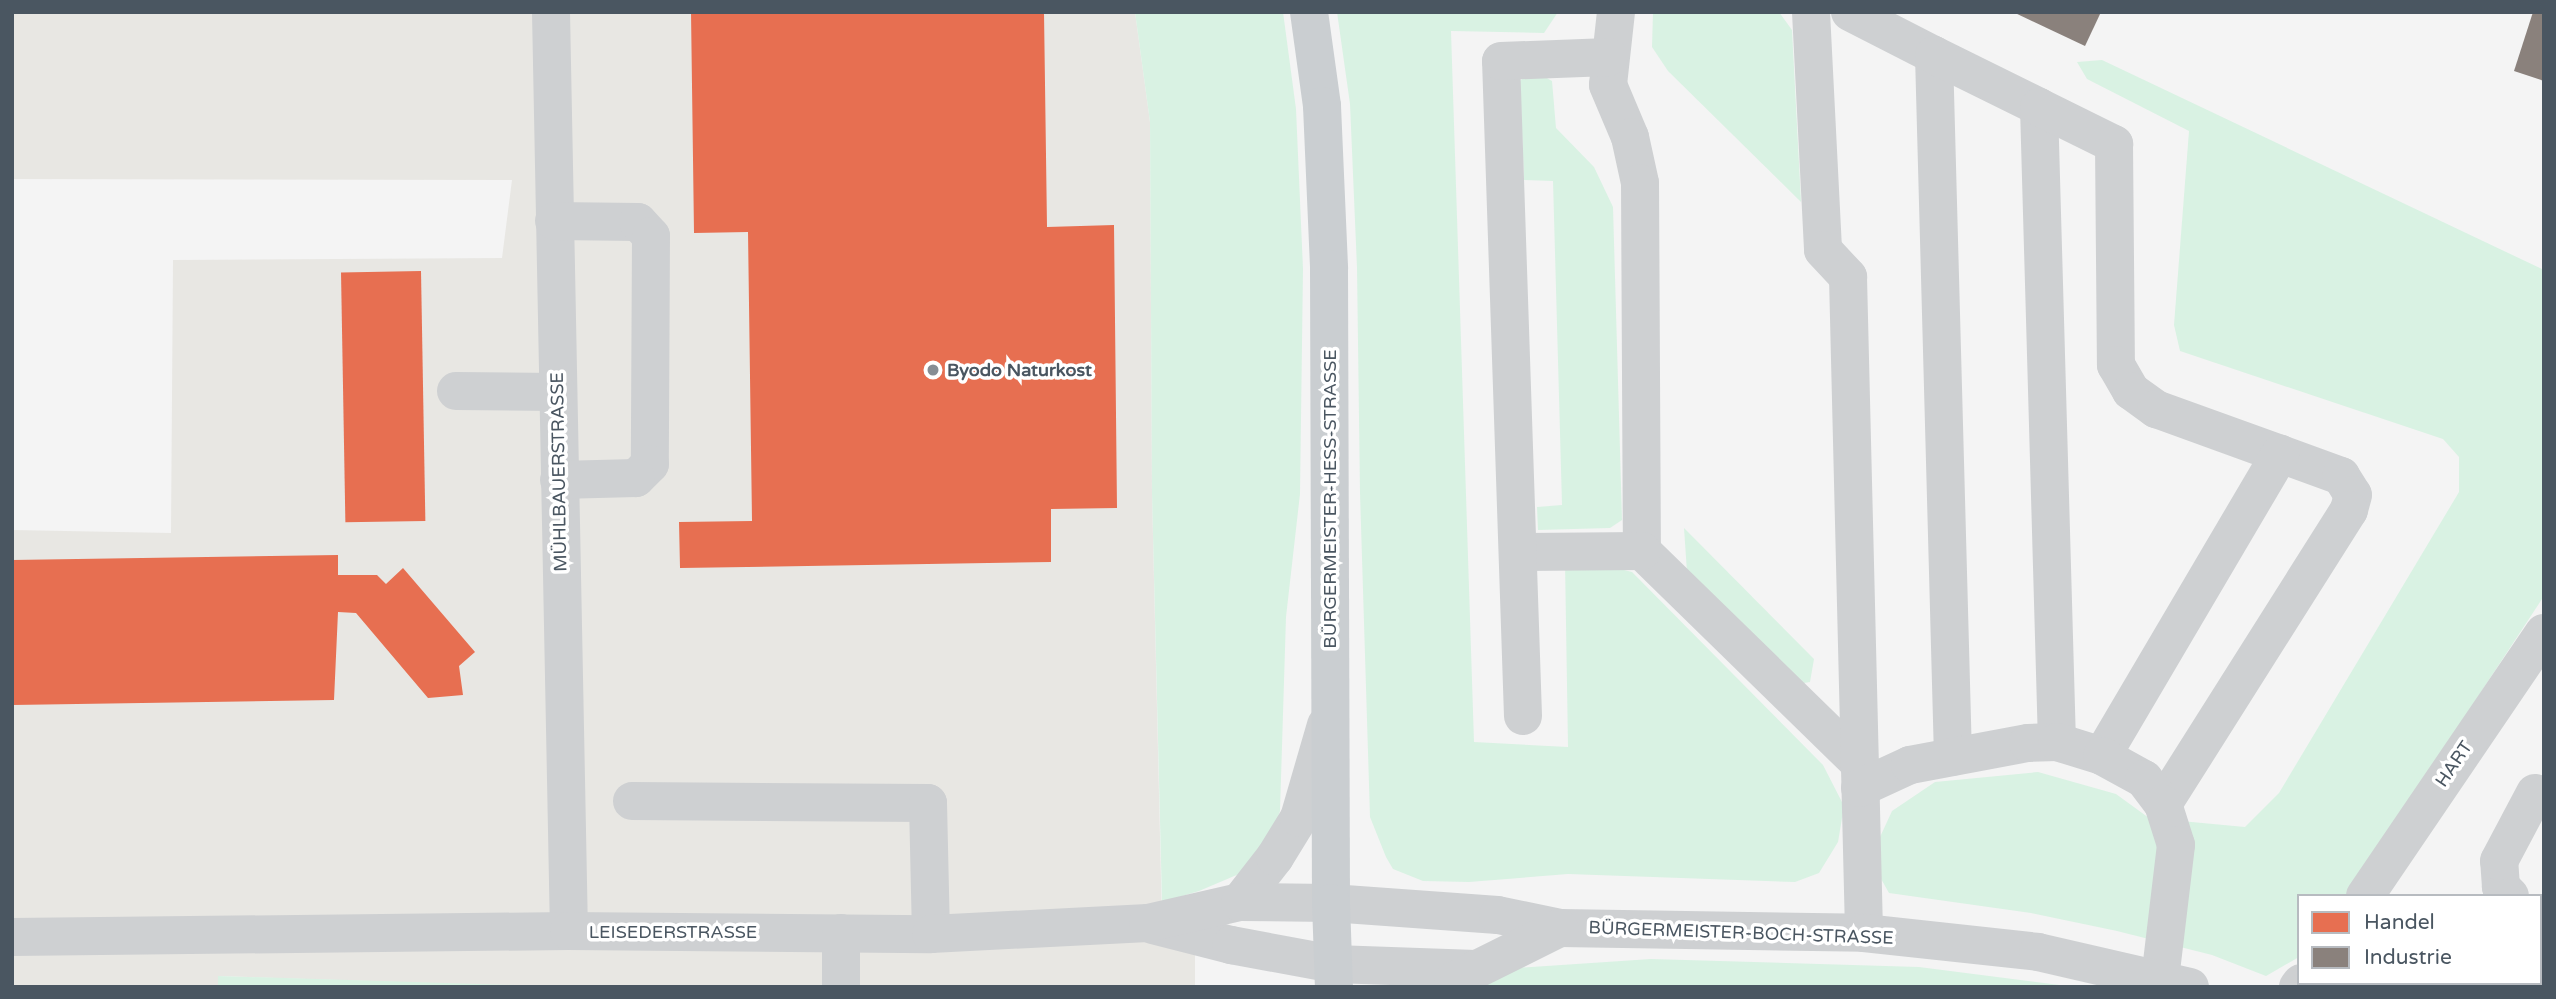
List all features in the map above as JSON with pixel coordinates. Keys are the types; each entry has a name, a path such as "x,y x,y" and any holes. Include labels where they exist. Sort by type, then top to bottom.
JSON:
{"main road":[{"name":"BÜRGERMEISTER-HESS-STRASSE","path":"1309,12 1322,106 1327,217 1331,903 1334,975"}],"street":[{"name":"MÜHLBAUERSTRASSE","path":"551,12 569,931"},
{"path":"1616,12 1608,85 1630,137 1640,183 1642,551 1860,776"},
{"path":"1811,12 1823,250 1848,277 1864,933"},
{"path":"1850,12 2114,144 2116,365 2131,391 2156,409 2341,476 2353,495 2349,510 2163,804"},
{"path":"1934,55 1953,757"},
{"path":"1522,716 1500,61 1609,57"},
{"path":"2039,107 2057,742"},
{"path":"554,222 638,222 651,236 650,464 636,478 559,480"},
{"path":"456,391 557,392"},
{"path":"2102,756 2280,454"},
{"path":"1518,552 1642,551"},
{"name":"HART","path":"2366,894 2544,633"},
{"path":"1240,902 1275,857 1299,818 1331,706"},
{"path":"1860,776 2028,743 2057,742 2102,756 2144,779 2163,804 2176,845 2175,983"},
{"path":"2508,894 2501,887 2500,861 2535,793"},
{"path":"632,801 928,803 930,934"},
{"name":"LEISEDERSTRASSE","path":"12,937 569,931 930,934 1148,923 1240,902 1331,903"},
{"name":"BÜRGERMEISTER-BOCH-STRASSE","path":"1331,903 1498,915 1560,928 1864,933 2038,952 2175,983"},
{"path":"1148,923 1334,975 1476,969"},
{"path":"1442,987 1560,928"},
{"path":"841,933 841,987"}],"shaded area":[{"path":"12,12 1135,12 1150,122 1152,494 1162,923 1195,922 1195,987 547,987 219,976 218,987 12,987 12,530 171,533 173,260 502,258 512,180 12,179"}],"green space":[{"path":"1135,12 1283,12 1296,109 1303,269 1300,494 1286,617 1280,811 1272,835 1239,874 1199,891 1162,902 1152,494 1150,122"},
{"path":"1337,12 1558,12 1544,33 1451,31 1474,742 1568,747 1565,562 1632,572 1823,765 1844,806 1838,842 1819,873 1795,882 1568,874 1469,882 1423,881 1393,869 1386,857 1370,817 1360,493 1357,268 1350,104"},
{"path":"1653,12 1779,12 1792,30 1801,202 1668,71 1652,47"},
{"path":"2102,60 2544,270 2544,596 2348,894 2297,894 2297,958 2266,976 2212,955 2117,931 2031,913 1889,893 1880,877 1880,837 1892,811 1935,782 2038,772 2116,794 2149,818 2245,827 2279,793 2459,492 2459,457 2443,439 2180,351 2174,325 2189,131 2087,79 2077,62"},
{"path":"1528,73 1538,73 1552,81 1556,128 1594,167 1613,207 1622,520 1610,528 1538,530 1537,507 1562,505 1553,181 1524,180 1520,81"},
{"path":"1684,528 1814,659 1810,682 1798,684 1687,572"},
{"path":"1651,959 1919,967 2075,987 1472,987 1516,968"},
{"path":"218,976 547,986 547,987 218,987"}],"building: Handel":[{"name":"Byodo Naturkost","path":"691,12 1044,12 1047,227 1114,225 1117,508 1051,509 1051,562 680,568 679,522 752,521 748,232 694,233"},
{"path":"421,271 425,521 345,522 341,272"},
{"path":"338,555 338,575 377,575 386,584 403,568 475,652 459,666 463,695 428,698 356,613 338,612 334,700 12,705 12,560"}],"building: Industrie":[{"path":"2013,12 2101,12 2085,46"},
{"path":"2533,12 2544,12 2544,81 2514,71"}],"place":[{"name":"Byodo Naturkost","path":"933,370"}]}
